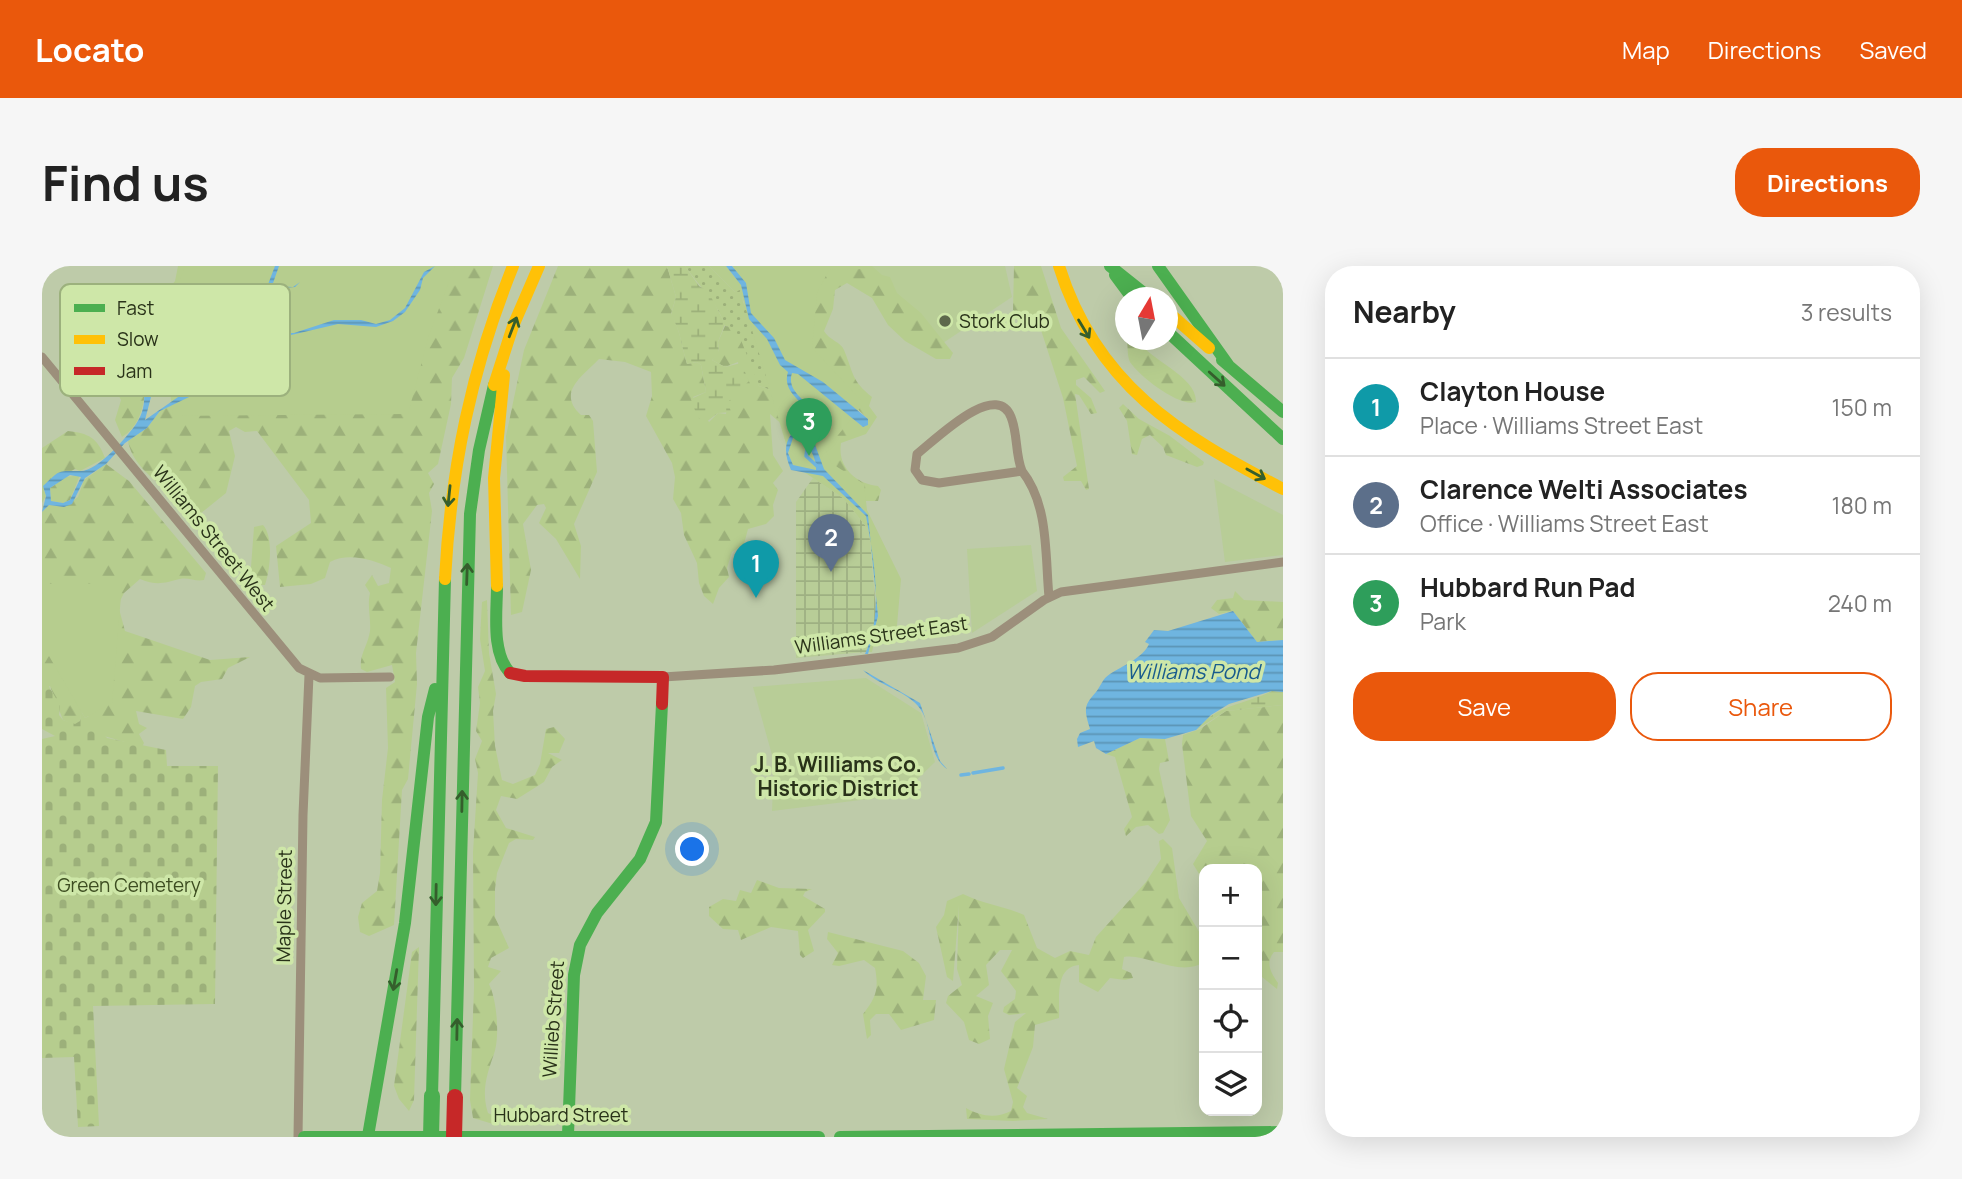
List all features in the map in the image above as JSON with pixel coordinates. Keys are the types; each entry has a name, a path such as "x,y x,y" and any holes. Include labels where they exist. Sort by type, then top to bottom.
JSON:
{"main road":[{"path":"431,1137 445,546 455,452 478,358 513,266"},
{"path":"454,1137 468,538 480,444 502,360 539,266"},
{"path":"1059,266 1079,323 1095,347 1123,379 1181,428 1283,489"},
{"path":"1109,266 1124,287"},
{"path":"1109,266 1136,287"},
{"path":"1158,266 1229,366"},
{"path":"1178,322 1283,412"},
{"path":"1178,342 1283,439"},
{"name":"Williams Street East","path":"502,360 504,386 494,478 498,645 501,663 510,673 531,676 663,677"},
{"path":"368,1136 408,903 428,717 442,671"},
{"name":"Willieb Street","path":"568,1135 574,975 580,945 597,913 640,859 656,822 661,771 663,677"},
{"path":"840,1137 1283,1132"},
{"name":"Hubbard Street","path":"304,1137 819,1137"}],"street":[{"name":"Williams Street West","path":"42,357 60,378"},
{"name":"Williams Street West","path":"75,396 281,648 309,675"},
{"path":"1022,471 939,483 922,480 915,470 917,454 981,405 995,404 1007,408 1012,419 1022,471 1034,486 1041,508 1049,597"},
{"name":"Williams Street East","path":"663,677 805,667 958,648 992,637 1049,597 1089,587 1283,562"},
{"path":"309,675 390,677"},
{"name":"Maple Street","path":"298,1137 302,870 309,675"}],"shaded area":[{"name":"Stork Club","path":"861,266 1005,266 1012,297 937,347"},
{"path":"813,478 843,498 869,530 876,610 874,630 866,652 796,658 796,502"},
{"path":"1214,479 1283,515 1283,555 1225,562"},
{"path":"1031,545 1037,591 972,633 967,549"},
{"path":"866,678 921,713 935,762 901,795 772,811 774,762 753,687"}],"green space":[{"path":"178,266 275,266 247,284 173,284"},
{"path":"185,266 455,266 429,335 408,414 173,416 171,396 290,396 290,284 178,284"},
{"path":"435,266 493,266 464,358 452,378 451,404 438,464 428,473 434,484 429,493 432,511 416,653 417,684 408,779 402,790 394,925 369,936 360,932 358,917 362,903 377,891 380,873 382,800 388,748 386,688 395,682 392,665 367,672 361,669 361,659 370,631 370,593 365,585 372,575 378,586 389,583 391,568 353,557 337,559 330,562 325,578 311,584 280,587 276,546 311,523 309,500 257,431 245,432 236,427 229,431 235,456 226,493 190,522 184,504 143,469 136,461 128,441 147,428 160,411 188,396 290,396 290,342"},
{"path":"558,266 667,266 676,297 671,314 679,332 687,364 697,362 701,365 706,392 693,397 709,422 718,413 726,414 728,401 742,386 738,362 725,367 712,360 719,351 718,342 725,326 732,327 741,340 759,386 771,390 784,426 770,414 773,455 783,471 773,483 778,490 773,505 774,516 766,524 748,529 744,544 732,552 727,568 729,577 719,588 713,604 704,596 699,583 697,563 684,535 681,513 673,499 675,477 672,463 646,416 652,396 651,372 625,362 599,359 580,378 571,392 574,407 581,415 589,415 593,421 597,472 574,524 581,546 580,579 556,539 539,523 546,508 544,504 537,505 523,524 531,570 522,612 511,615 506,436 524,350"},
{"path":"667,266 685,266 699,286 708,291 725,324 718,342 719,353 712,360 725,367 741,363 749,381 728,402 731,412 718,413 705,423 697,416 691,399 706,392 701,365 697,362 687,364 679,332 671,315 676,297"},
{"path":"685,266 709,266 735,292 741,285 743,302 756,328 771,390 759,386 728,326 725,326 713,302"},
{"path":"709,266 726,266 741,285 740,290 735,292"},
{"path":"733,266 861,266 864,269 829,270 817,293 812,348 864,403 826,450 831,463 864,484 867,510 901,579 896,637 874,643 872,652 867,652 878,617 869,530 843,498 792,464"},
{"path":"825,266 872,266 882,275 890,277 897,293 921,313 953,353 950,359 936,359 905,341 888,325 872,298 847,283 835,290 833,309 824,331 842,347 857,381 872,397 869,406 877,417 866,434 841,443 842,460 856,478 878,486 881,490 878,501 865,501 821,454 845,412 863,427 868,419 754,309"},
{"path":"1014,266 1041,266 1061,328 1105,391 1100,393 1084,377 1076,380 1076,385 1091,398 1097,413 1091,414 1079,395 1075,394 1089,489 1086,490 1081,481 1064,481 1063,477 1077,466 1063,398 1040,327 1013,310"},
{"path":"1128,350 1146,350 1189,384 1196,402 1180,400 1160,390 1130,362"},
{"path":"119,396 144,396 138,419 132,429 122,437 115,420 121,400"},
{"path":"1123,404 1139,419 1170,436 1204,462 1203,465 1197,467 1166,455 1163,447 1150,435 1142,439 1137,455 1132,454 1127,421 1119,408"},
{"path":"68,431 91,438 105,458 80,471 75,469 43,486 46,496 42,503 42,448"},
{"path":"106,464 129,481 206,573 204,580 183,579 156,583 140,579 124,593 118,605 125,631 210,660 250,657 228,668 222,679 201,682 195,686 191,707 183,719 136,711 139,724 147,728 139,734 144,743 142,747 104,736 82,708 80,721 75,725 63,720 50,686 42,690 42,512 49,505 64,507 78,497 84,480"},
{"path":"80,475 70,500 63,503 51,501 50,488 66,477"},
{"path":"263,525 270,546 268,571 265,585 253,585 250,580 254,527"},
{"path":"42,584 122,584 112,703 85,718 49,656 42,661"},
{"path":"1235,591 1244,600 1283,602 1283,640 1257,642 1233,611 1219,614 1211,608 1217,600 1233,598"},
{"path":"487,600 489,653 496,694 493,711 495,746 502,780 513,784 535,775 540,764 546,729 554,727 565,739 559,753 548,753 562,760 552,767 544,782 517,799 501,796 496,810 506,828 535,837 533,840 516,839 509,843 497,873 495,917 509,948 491,958 488,967 501,971 489,984 496,1009 497,1038 485,1097 488,1113 492,1115 503,1110 504,1119 493,1124 473,1118 470,1100 474,987 473,852 478,773 475,759 482,741 476,731 480,703 478,687 485,671 480,639 482,602"},
{"name":"Green Cemetery","path":"48,685 60,705 59,715 63,720 75,724 80,721 81,711 85,718 89,716 107,738 166,750 167,766 218,766 215,1004 93,1006 99,1126 78,1127 74,1057 42,1058 42,739 55,736 42,729 42,690"},
{"path":"1272,691 1283,692 1283,705 1226,711 1196,730 1204,721 1222,710"},
{"path":"1283,705 1283,952 1274,952 1269,964 1278,983 1277,989 1262,977 1262,864 1199,864 1199,874 1193,864 1207,841 1191,816 1183,735 1200,729 1226,711"},
{"path":"1140,738 1165,739 1169,761 1160,763 1159,769 1170,820 1163,833 1159,834 1148,825 1136,827 1126,836 1124,829 1132,817 1115,757 1106,754"},
{"path":"1163,839 1172,848 1179,898 1199,932 1199,964 1184,967 1124,957 1122,969 1131,973 1133,978 1110,978 1098,992 1079,982 1079,965 1071,967 1065,972 1060,986 1059,1018 1035,1025 1033,1047 1017,1088 1027,1096 1023,1107 1027,1113 1048,1119 967,1119 966,1108 988,1115 1011,1111 1013,1102 1004,1069 1015,1022 1026,1013 1009,1015 1003,1012 1004,1007 1015,999 1016,991 1001,971 1012,950 1000,950 986,965 989,985 976,996 993,1003 988,1016 990,1039 979,1044 969,1040 964,1022 946,1003 948,996 962,985 957,969 959,905 953,981 947,977 936,927 944,915 947,901 963,894 1024,915 1037,948 1055,958 1070,951 1089,955 1096,937 1146,882 1161,859 1159,841"},
{"path":"757,880 779,888 812,889 803,896 825,909 808,930 814,951 803,958 800,955 798,931 771,927 741,940 738,930 723,929 709,916 709,907 723,899 736,901 740,890 751,893"},
{"path":"828,932 903,951 919,963 926,976 923,1000 936,1000 934,1020 901,1030 889,1014 876,1014 870,1020 871,1035 867,1039 863,1014 875,993 875,968 864,960 832,965 838,953 827,939"},
{"path":"419,947 414,1100 409,1111 399,1099 394,1086 412,952"}],"water":[{"path":"275,266 279,266 273,284 268,284"},
{"path":"435,266 423,278 420,290 405,312 393,321 376,327 338,324 290,335 290,333 334,320 361,320 376,324 390,320 405,308 424,272"},
{"path":"726,266 732,266 746,283 751,313 774,338 785,360 823,382 868,419 868,425 863,427 798,374 792,373 794,390 817,412 811,434 824,469 868,515 871,543 866,516 823,476 791,470 786,446 793,432 806,437 812,413 790,390 788,372 780,365 767,339 749,319 741,285","holes":["794,435 813,454 816,470 793,465 788,453"]},
{"path":"144,396 151,396 145,420 180,396 191,396 160,411 147,428 125,443 106,464 85,478 72,504 64,507 49,505 42,512 46,496 43,486 60,472 87,470 103,460 136,424 144,404","holes":["70,475 81,477 70,500 63,503 51,501 50,488"]},
{"path":"876,593 878,616 868,654 865,654 871,638"},
{"name":"Williams Pond","path":"1233,611 1257,642 1283,640 1283,692 1272,691 1229,704 1211,715 1196,730 1165,739 1140,738 1106,754 1096,748 1094,741 1078,747 1077,739 1080,733 1090,729 1086,716 1089,700 1107,676 1146,649 1149,644 1145,642 1154,630 1168,631"},
{"path":"863,670 920,703 940,761 947,769 941,763 936,756 926,722 918,706"}],"waterway":[{"path":"808,442 806,456 818,467"},
{"path":"973,773 1003,768"},
{"path":"961,775 969,774"}],"traffic: fast":[{"path":"1110,266 1136,287"},
{"path":"1158,266 1229,366"},
{"path":"1115,275 1124,287"},
{"path":"1178,341 1283,439"},
{"path":"1222,360 1283,412"},
{"path":"455,1097 470,514 479,450 494,385"},
{"path":"432,1096 445,579"},
{"path":"497,586 498,643 500,654 510,673"},
{"path":"368,1136 405,923 428,717 435,689"},
{"path":"568,1135 574,975 580,945 597,913 640,859 656,822 662,704"},
{"path":"431,1137 432,1096"},
{"path":"840,1137 1283,1132"},
{"path":"304,1137 819,1137"}],"traffic: slow":[{"path":"445,579 452,497 465,420 486,343 513,266"},
{"path":"494,385 513,326 539,266"},
{"path":"1059,266 1075,307 1095,343 1118,374 1146,402 1209,448 1283,489"},
{"path":"1178,321 1209,348"},
{"path":"497,586 494,478 504,375"}],"traffic: jam":[{"path":"510,673 525,676 663,677 662,704"},
{"path":"454,1137 455,1097"}],"place":[{"name":"Stork Club","path":"945,321"},
{"name":"Hubbard Run Pad","path":"809,456"},
{"name":"Clarence Welti Associates","path":"831,572"},
{"name":"Clayton House","path":"756,598"}],"district":[{"name":"J. B. Williams Co. Historic District","path":"838,776"}]}
